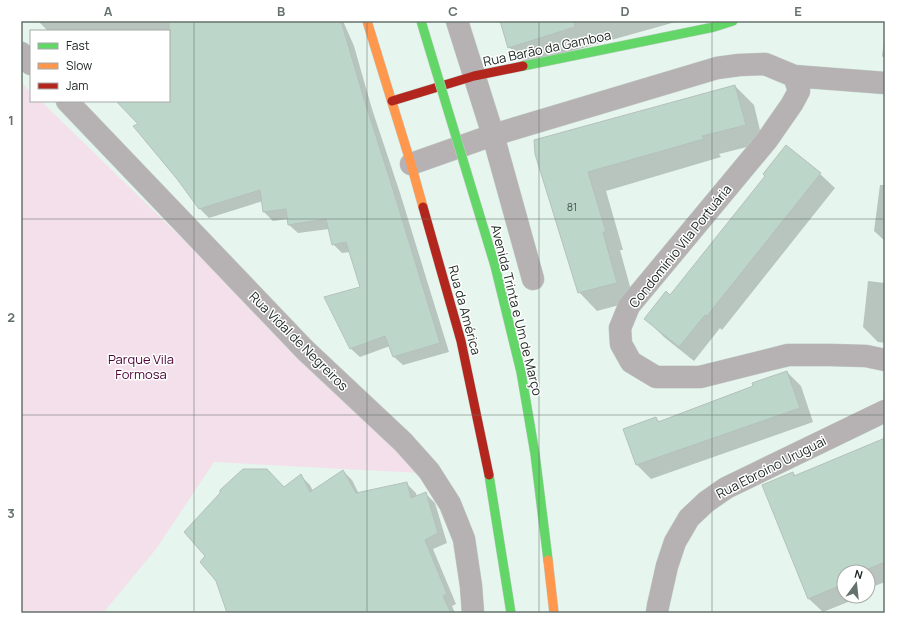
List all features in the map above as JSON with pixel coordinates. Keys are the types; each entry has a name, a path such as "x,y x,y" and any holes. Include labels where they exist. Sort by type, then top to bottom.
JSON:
{"main road":[{"name":"Rua da América","path":"367,21 411,164 460,341 490,478 511,613"},
{"name":"Avenida Trinta e Um de Março","path":"421,21 496,266 520,372 535,454 554,613"},
{"name":"Rua Barão da Gamboa","path":"392,101 474,76 714,27 733,21"}],"street":[{"path":"457,21 493,135 533,279"},
{"path":"21,53 30,63"},
{"path":"411,164 493,135 717,68 765,64 794,76 885,83"},
{"name":"Condomínio Vila Portuária","path":"794,76 799,91 792,104 767,140 629,306 620,328 621,344 631,362 656,377 700,377 788,355 866,356 885,360"},
{"name":"Rua Vidal de Negreiros","path":"68,102 305,350 403,442 429,471 450,504 464,539 471,586 473,613"},
{"name":"Rua Ebroíno Uruguai","path":"657,613 675,542 690,518 706,502 726,488 885,411"}],"green space":[{"name":"Parque Vila Formosa","path":"21,82 30,91 30,102 42,102 392,443 420,473 214,462 156,549 103,613 21,613"}],"building":[{"path":"169,21 341,21 440,343 393,357 385,336 350,349 324,297 360,287 346,242 332,245 326,219 288,225 286,209 263,212 260,190 199,209 177,179 133,126 138,124 117,102 170,102"},
{"path":"500,21 574,21 575,27 508,48"},
{"path":"735,85 746,125 702,136 704,139 588,172 606,232 603,232 617,283 578,293 535,154 534,140"},
{"path":"786,145 821,173 707,316 705,315 679,347 644,319 666,291 670,295 765,176 763,174"},
{"path":"787,371 800,408 636,465 623,429 656,417 658,422 753,386 752,383"},
{"path":"885,438 885,562 876,566 876,564 836,564 836,587 808,599 762,485 793,472 794,476"},
{"path":"243,469 267,469 284,487 301,474 310,492 343,470 356,493 407,482 411,498 426,492 438,533 425,540 447,594 443,596 451,613 227,613 216,581 200,562 205,556 184,532 220,493 220,490"}],"traffic: fast":[{"path":"421,21 495,266"},
{"path":"523,66 714,27 733,21"},
{"path":"495,266 521,372 535,454 548,560"},
{"path":"489,475 511,613"}],"traffic: slow":[{"path":"367,21 423,207"},
{"path":"548,560 554,613"}],"traffic: jam":[{"path":"392,101 474,76 523,66"},
{"path":"423,207 461,341 489,475"}]}
